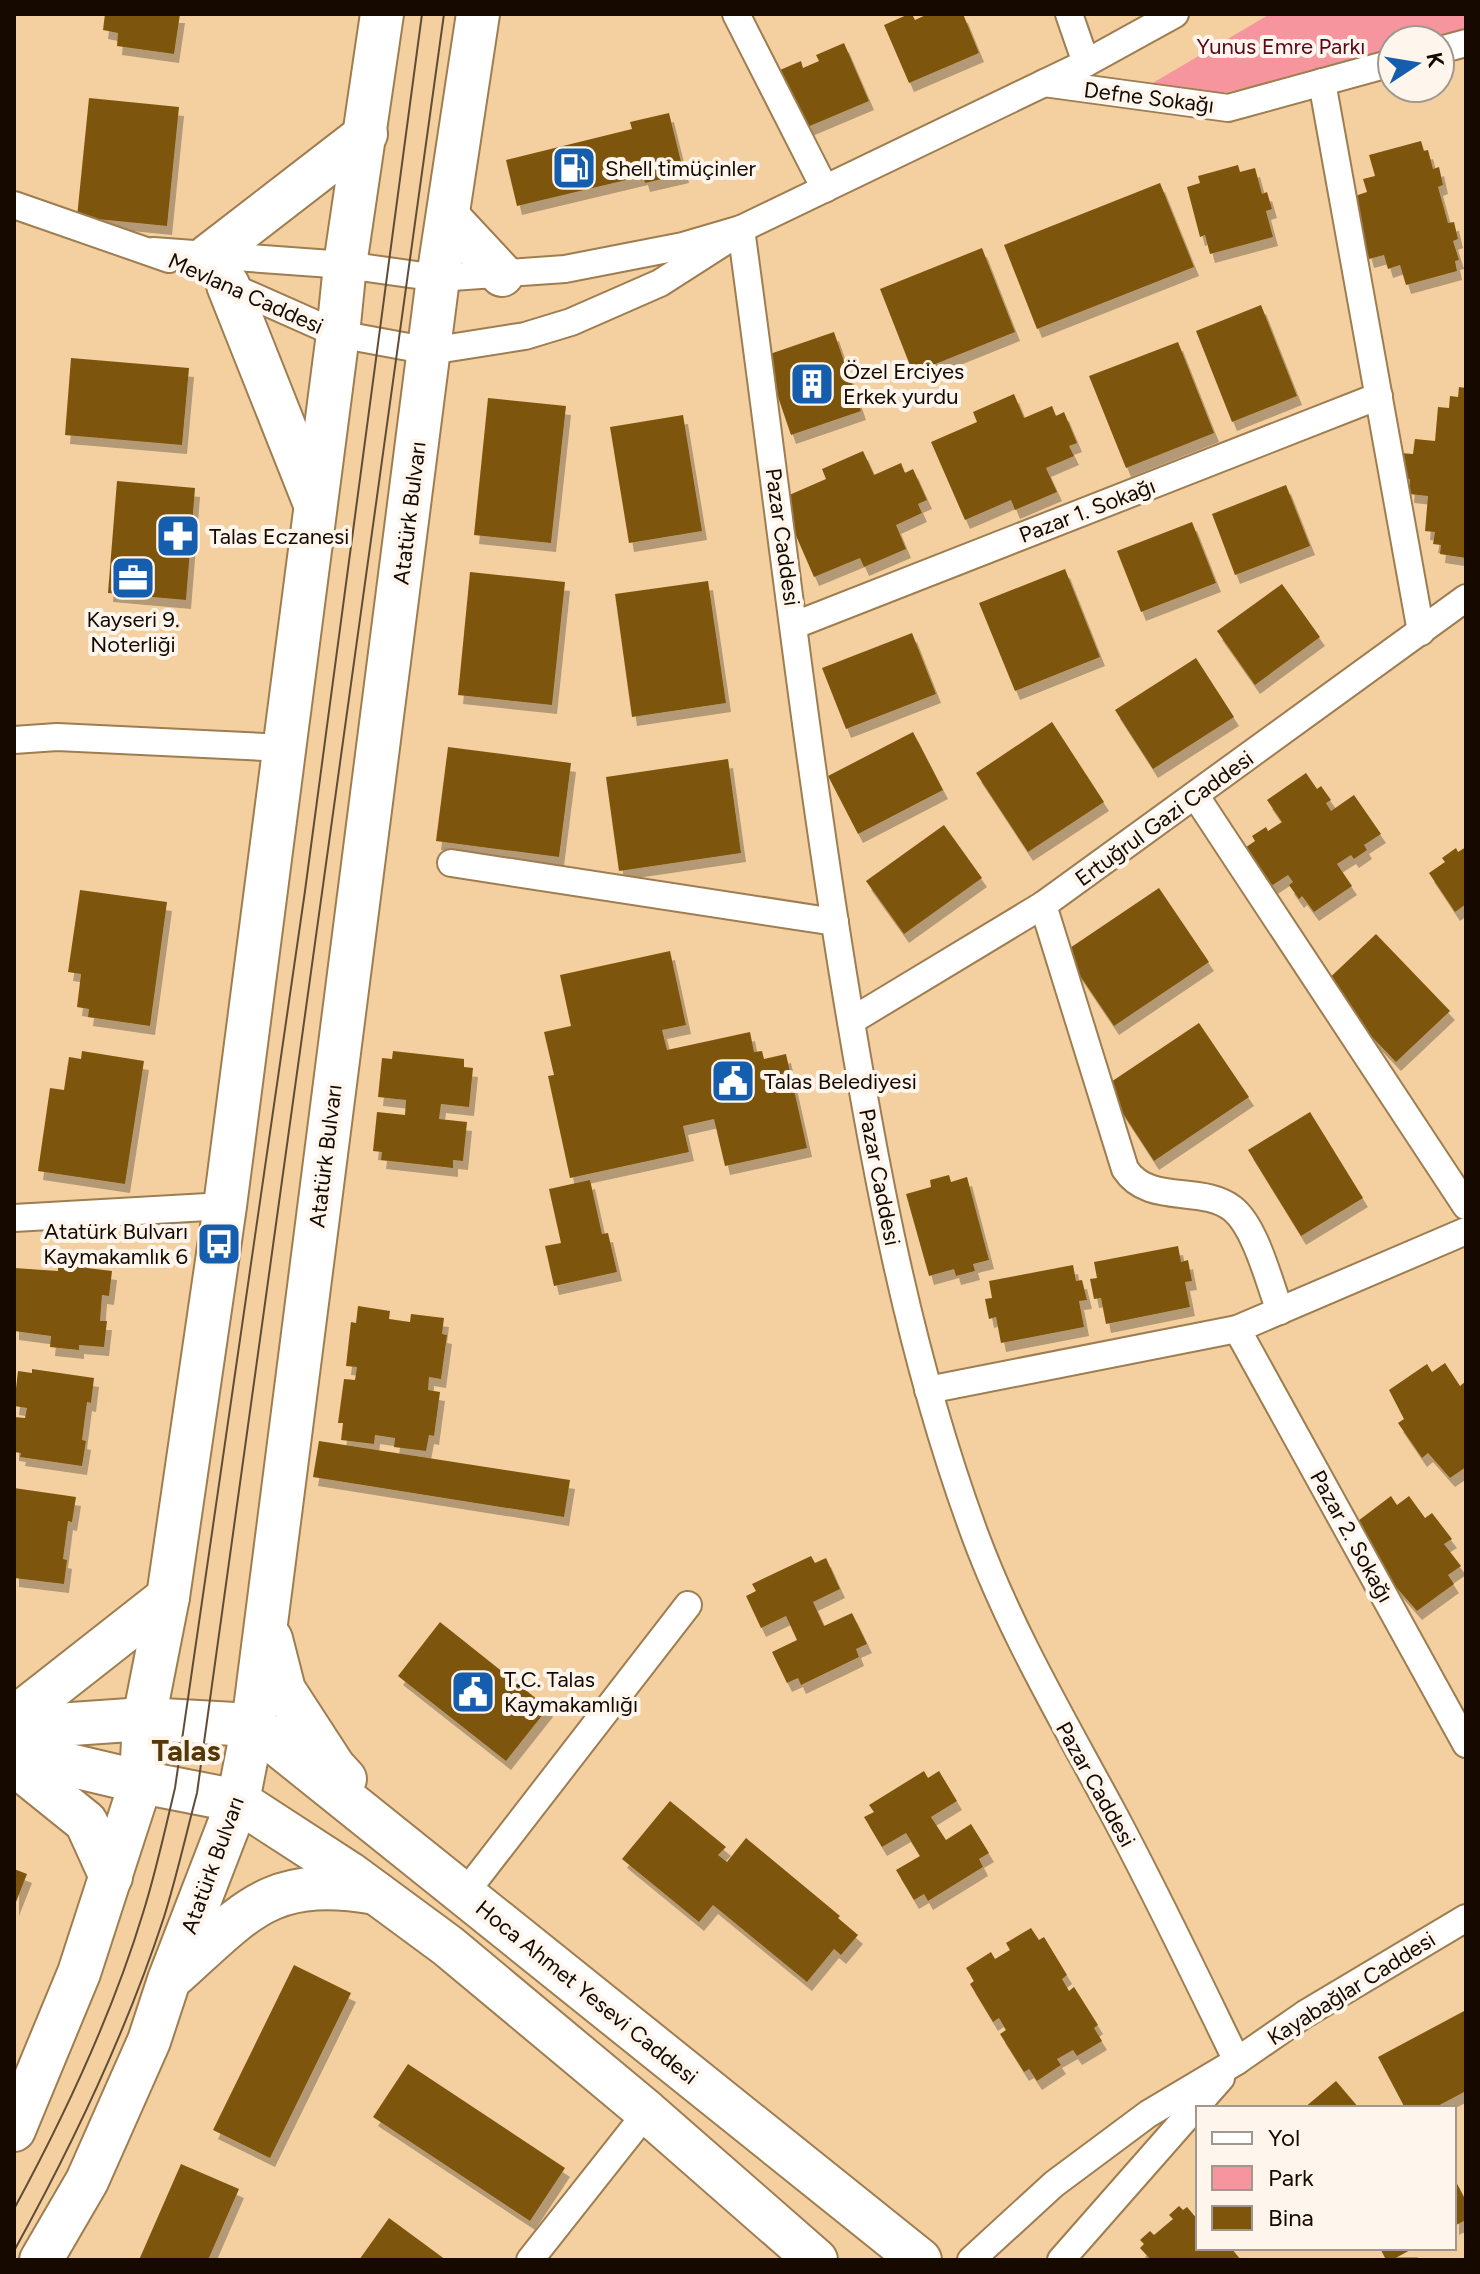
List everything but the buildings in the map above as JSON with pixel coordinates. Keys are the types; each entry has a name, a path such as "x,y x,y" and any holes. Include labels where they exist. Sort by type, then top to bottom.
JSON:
{"main road":[{"path":"14,2130 79,1973 141,1782 144,1719 168,1597 225,1206 345,265 382,14"},
{"name":"Atatürk Bulvarı","path":"41,2260 87,2181 149,2041 169,1980 238,1801 253,1725 438,278 478,14"},
{"path":"316,506 218,270 366,134"},
{"path":"448,217 502,275"},
{"path":"14,1718 168,1597"},
{"path":"267,1621 284,1690 301,1719 334,1767 402,1843"},
{"path":"14,1728 144,1719 253,1725"},
{"name":"Hoca Ahmet Yesevi Caddesi","path":"253,1725 920,2260"},
{"path":"14,1752 238,1801 376,1893 448,1946 647,2112 816,2260"},
{"path":"14,1764 86,1822 111,1877"},
{"path":"169,1980 247,1909 289,1891 337,1886 376,1893"}],"street":[{"path":"736,14 825,189"},
{"path":"1069,14 1086,63"},
{"path":"741,229 1086,63 1175,14"},
{"name":"Defne Sokağı","path":"1044,83 1228,108 1376,67"},
{"path":"1322,82 1421,632"},
{"name":"Mevlana Caddesi","path":"14,205 218,270 345,265 438,278 565,269 625,260 741,229"},
{"name":"Mevlana Caddesi","path":"153,251 218,270 338,334 430,351 525,336 583,318 660,283 741,229"},
{"name":"Pazar Caddesi","path":"741,229 835,922 891,1237 928,1390 976,1538 1005,1608 1038,1677 1135,1855 1237,2061"},
{"name":"Pazar 1. Sokağı","path":"795,625 1379,396"},
{"name":"Ertuğrul Gazi Caddesi","path":"851,1021 1043,905 1466,598"},
{"path":"14,740 57,737 285,748"},
{"path":"1195,795 1466,1206"},
{"path":"451,863 835,922"},
{"path":"1043,905 1125,1169 1138,1184 1149,1189 1212,1200 1234,1210 1250,1233 1280,1311"},
{"path":"14,1218 225,1206"},
{"path":"928,1390 1237,1329 1466,1231"},
{"name":"Pazar 2. Sokağı","path":"1237,1329 1466,1744"},
{"path":"465,1893 688,1605"},
{"name":"Kayabağlar Caddesi","path":"971,2260 1054,2184 1106,2143 1237,2061 1305,2014 1466,1918"},
{"name":"Kayabağlar Caddesi","path":"1197,2106 1237,2061"},
{"name":"Kayabağlar Caddesi","path":"1061,2260 1196,2107"},
{"path":"530,2260 647,2112"}],"green space":[{"name":"Yunus Emre Parkı","path":"1270,14 1466,14 1466,37 1456,37 1456,24 1376,24 1376,58 1223,93 1151,84"}],"tram line":[{"path":"14,2209 69,2101 117,1989 148,1898 175,1788 305,891 422,14"},
{"path":"14,2251 77,2129 133,2003 164,1917 197,1793 444,14"}],"place":[{"name":"Shell timüçinler","path":"574,168"},
{"name":"Özel Erciyes Erkek yurdu","path":"812,384"},
{"name":"Talas Eczanesi","path":"178,536"},
{"name":"Kayseri 9. Noterliği","path":"133,578"},
{"name":"Talas Belediyesi","path":"733,1081"},
{"name":"Atatürk Bulvarı Kaymakamlık 6","path":"219,1244"},
{"name":"T.C. Talas Kaymakamlığı","path":"473,1692"}],"district":[{"name":"Talas","path":"186,1751"}]}
